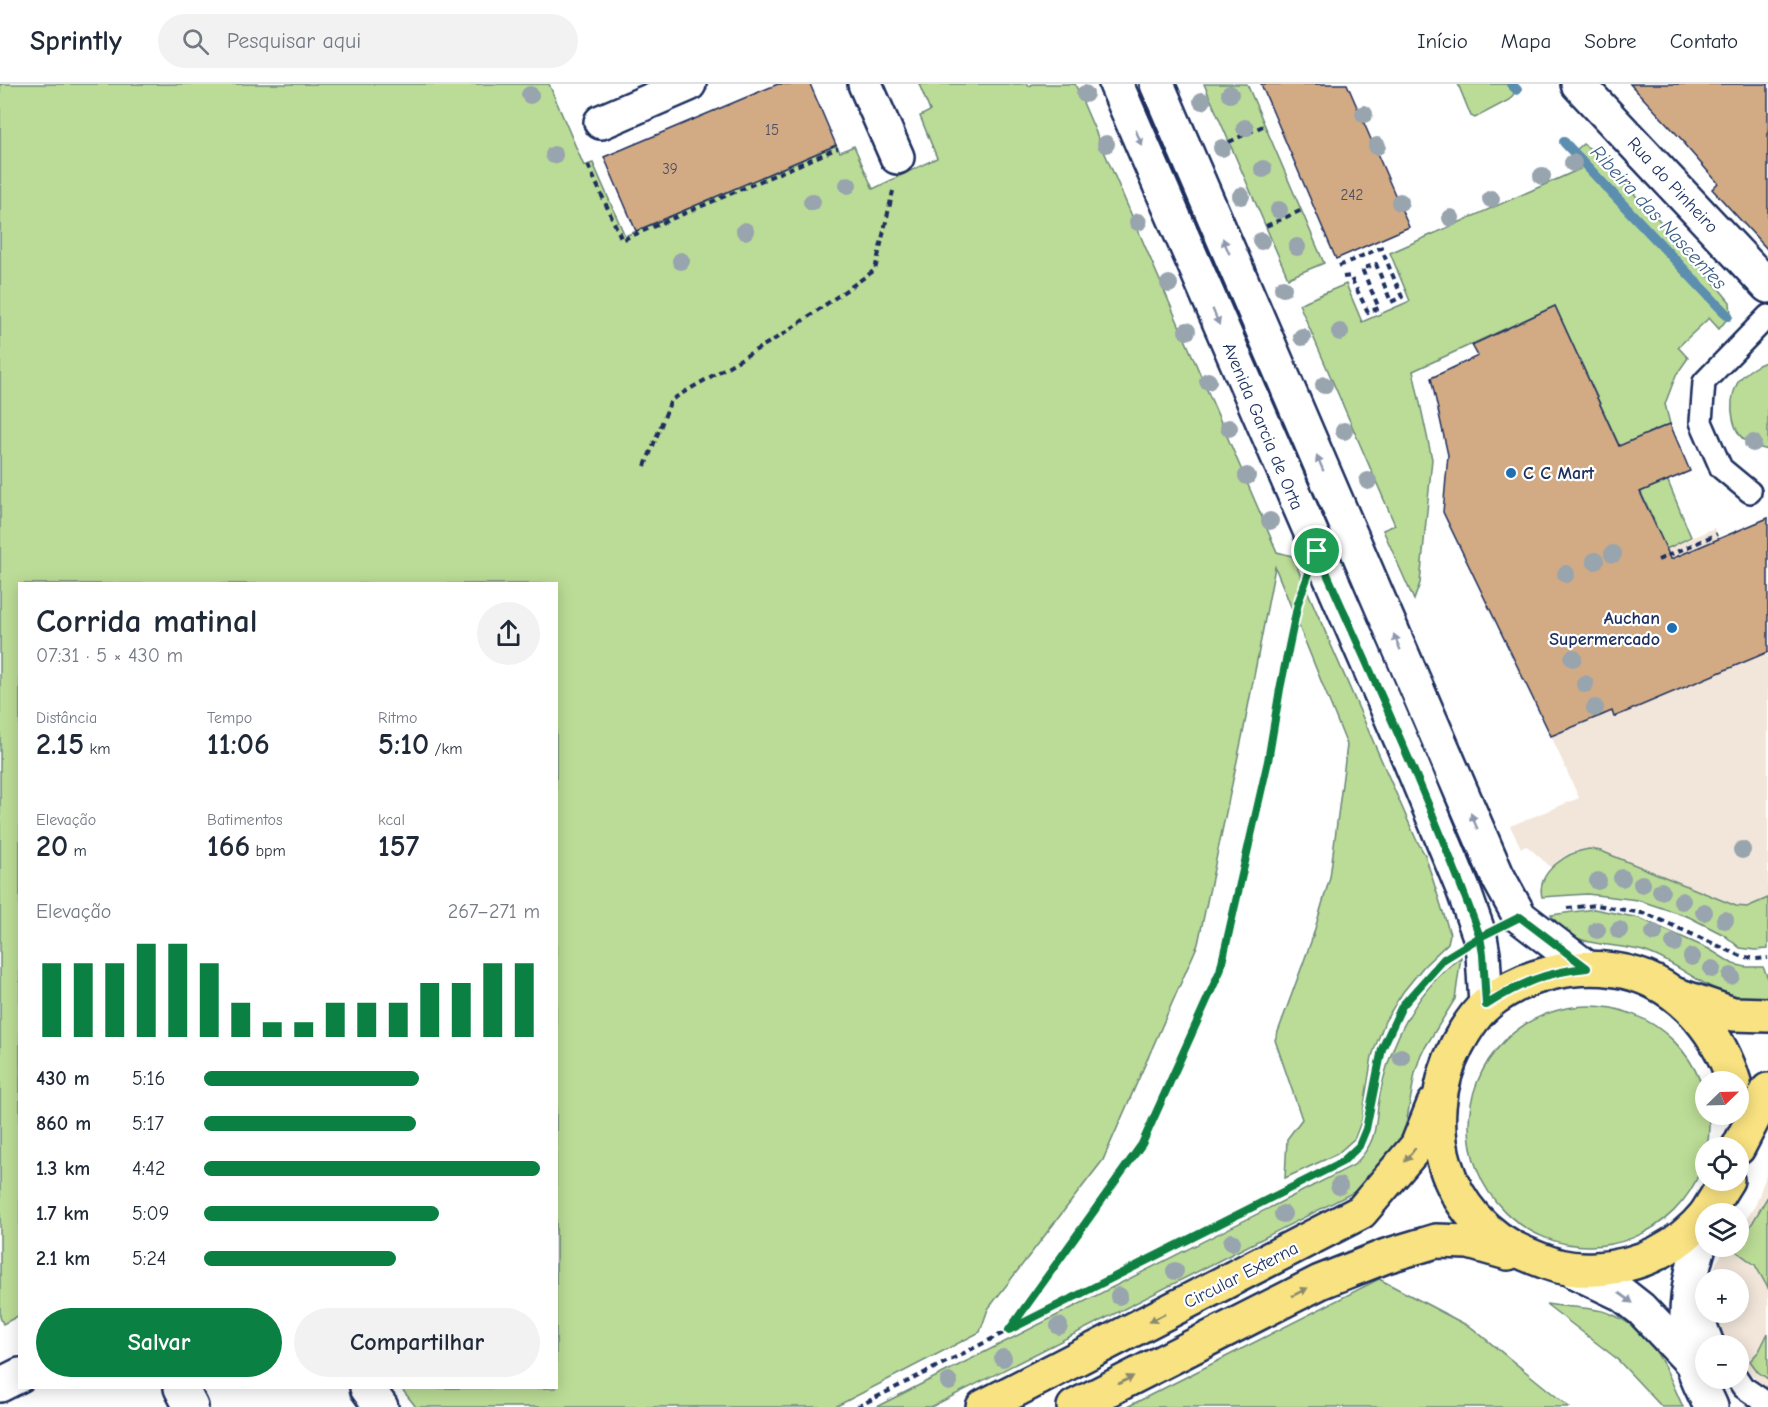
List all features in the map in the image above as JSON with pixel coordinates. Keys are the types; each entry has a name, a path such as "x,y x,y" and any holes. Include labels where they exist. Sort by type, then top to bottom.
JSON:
{"main road":[{"path":"865,84 897,157"},
{"name":"Avenida Garcia de Orta","path":"1116,84 1463,889 1480,937 1486,1005"},
{"name":"Avenida Garcia de Orta","path":"1157,84 1497,875 1520,917 1587,968"},
{"name":"Rua do Pinheiro","path":"1578,84 1768,286"},
{"path":"601,122 683,85"},
{"path":"1695,1349 1628,1299 1563,1268 1506,1246 1483,1227 1464,1204 1449,1178 1441,1149 1437,1120 1442,1083 1448,1062 1462,1036 1486,1005 1530,980 1558,971 1587,968 1617,970 1645,979 1671,993 1733,1014 1768,1015"},
{"path":"1671,993 1694,1011 1713,1035 1728,1060 1731,1071"},
{"name":"Circular Externa","path":"983,1407 1361,1212 1417,1146 1442,1083"},
{"path":"1743,1137 1768,1090"},
{"path":"1074,1407 1320,1282 1436,1241 1469,1242 1563,1268 1619,1268 1648,1259 1674,1245 1695,1227"},
{"path":"1695,1336 1686,1314 1699,1257"},
{"path":"0,1385 18,1376"},
{"path":"182,1389 191,1407"},
{"path":"368,1389 381,1407"},
{"path":"1708,1389 1710,1407"}],"lane":[{"path":"1750,492 1721,468 1701,422 1704,382 1768,316"},
{"path":"1746,1389 1768,1404"}],"path":[{"path":"1229,142 1265,125"},
{"path":"588,165 622,240 838,148"},
{"path":"645,466 671,400 785,333 874,270 895,179 897,157"},
{"path":"1266,226 1302,210"},
{"path":"1339,266 1387,245"},
{"path":"1343,277 1350,276 1368,312 1379,308 1362,269 1376,264 1391,302 1402,297 1381,248"},
{"path":"1658,560 1717,534"},
{"path":"1009,1330 1142,1144 1220,971 1268,761 1298,603 1317,551"},
{"path":"1520,917 1547,910 1597,905 1647,914 1741,956 1756,960 1768,958"},
{"path":"857,1407 1342,1162 1359,1146 1366,1129 1382,1049 1402,1006 1444,959 1480,937"}],"shaded area":[{"path":"1768,518 1768,898 1747,907 1736,906 1601,851 1589,849 1577,850 1561,858 1553,869 1527,846 1521,848 1510,826 1579,798 1551,736 1660,552 1714,528 1719,539"},
{"path":"1768,1170 1768,1407 1745,1407 1743,1402 1756,1379 1749,1372 1749,1335 1721,1335 1717,1323 1749,1323 1749,1269 1715,1269 1720,1257 1749,1257 1749,1215 1756,1204"}],"green space":[{"path":"0,84 549,84 584,166 593,163 625,236 836,145 840,152 854,146 873,189 937,158 920,116 930,111 919,84 1027,84 1029,86 1033,84 1075,84 1277,552 1292,556 1425,855 1450,934 1448,943 1424,966 1403,992 1385,1021 1372,1056 1362,1119 1355,1138 1337,1154 1285,1178 1287,1139 1302,1119 1275,1040 1312,939 1330,877 1347,745 1275,567 1244,728 1198,944 1103,1160 988,1309 980,1332 835,1407 416,1407 402,1389 558,1389 558,582 18,582 18,1316 3,1324 0,1317"},
{"path":"1204,84 1247,84 1324,263 1288,278"},
{"path":"1458,84 1512,84 1517,90 1509,100 1475,118 1471,116"},
{"path":"1583,144 1592,150 1683,245 1730,302 1731,314 1719,329 1709,318 1678,347 1688,358 1676,375 1665,404 1670,424 1648,433 1691,537 1660,552 1605,714 1598,717 1533,580 1655,523 1555,306 1413,371 1432,459 1420,583 1414,600 1383,530 1395,525 1299,304 1346,284 1362,322 1410,301 1390,253 1580,169 1574,152"},
{"path":"1768,361 1768,450 1752,445 1739,433 1733,418 1732,401 1741,378"},
{"path":"1589,849 1601,851 1736,906 1747,907 1768,898 1768,949 1740,948 1724,935 1689,917 1638,900 1587,894 1542,897 1541,888 1548,872 1563,859"},
{"path":"1594,909 1639,918 1709,949 1733,964 1763,967 1768,978 1768,998 1735,997 1705,984 1676,966 1646,952 1579,939 1564,931 1551,915"},
{"path":"1461,957 1455,999 1421,1054 1415,1073 1403,1142 1363,1192 1356,1191 931,1407 876,1407 1354,1165 1363,1155 1373,1137 1381,1089 1400,1033 1420,999 1432,984"},
{"path":"1589,1006 1624,1011 1635,1015 1656,1026 1674,1041 1696,1071 1695,1125 1709,1125 1708,1137 1695,1137 1695,1182 1674,1211 1656,1226 1635,1237 1624,1241 1589,1246 1554,1241 1543,1237 1522,1226 1504,1211 1489,1193 1478,1172 1474,1161 1469,1126 1474,1091 1478,1080 1489,1059 1504,1041 1522,1026 1543,1015 1554,1011"},
{"path":"1768,1196 1768,1288 1755,1265 1744,1257 1749,1257 1749,1229"},
{"path":"1379,1279 1472,1328 1569,1407 1127,1407"},
{"path":"1546,1304 1600,1310 1622,1319 1635,1328 1646,1338 1663,1363 1683,1407 1662,1407 1616,1358"},
{"path":"1768,1333 1768,1379 1758,1372 1750,1361 1759,1351"}],"building":[{"path":"778,84 810,84 836,145 636,231 604,157"},
{"path":"1261,84 1347,84 1409,227 1336,259"},
{"path":"1630,84 1768,84 1768,250 1712,189 1718,183 1685,143"},
{"path":"1555,306 1619,446 1670,424 1690,471 1640,492 1671,559 1768,518 1768,652 1614,717 1612,711 1551,736 1443,512 1448,455 1431,378 1478,356 1472,345"}],"waterway":[{"name":"Ribeira das Nascentes","path":"1511,84 1517,90"},
{"name":"Ribeira das Nascentes","path":"1564,142 1728,316"}],"place":[{"name":"C C Mart","path":"1511,473"},
{"name":"Auchan Supermercado","path":"1672,628"}],"route":[{"path":"1317,551 1298,603 1268,761 1220,971 1142,1144 1009,1330 1342,1162 1359,1146 1366,1129 1382,1049 1402,1006 1444,959 1480,937 1486,1005 1530,980 1558,971 1587,968 1520,917 1480,937 1463,889 1408,756 1317,551"}]}
